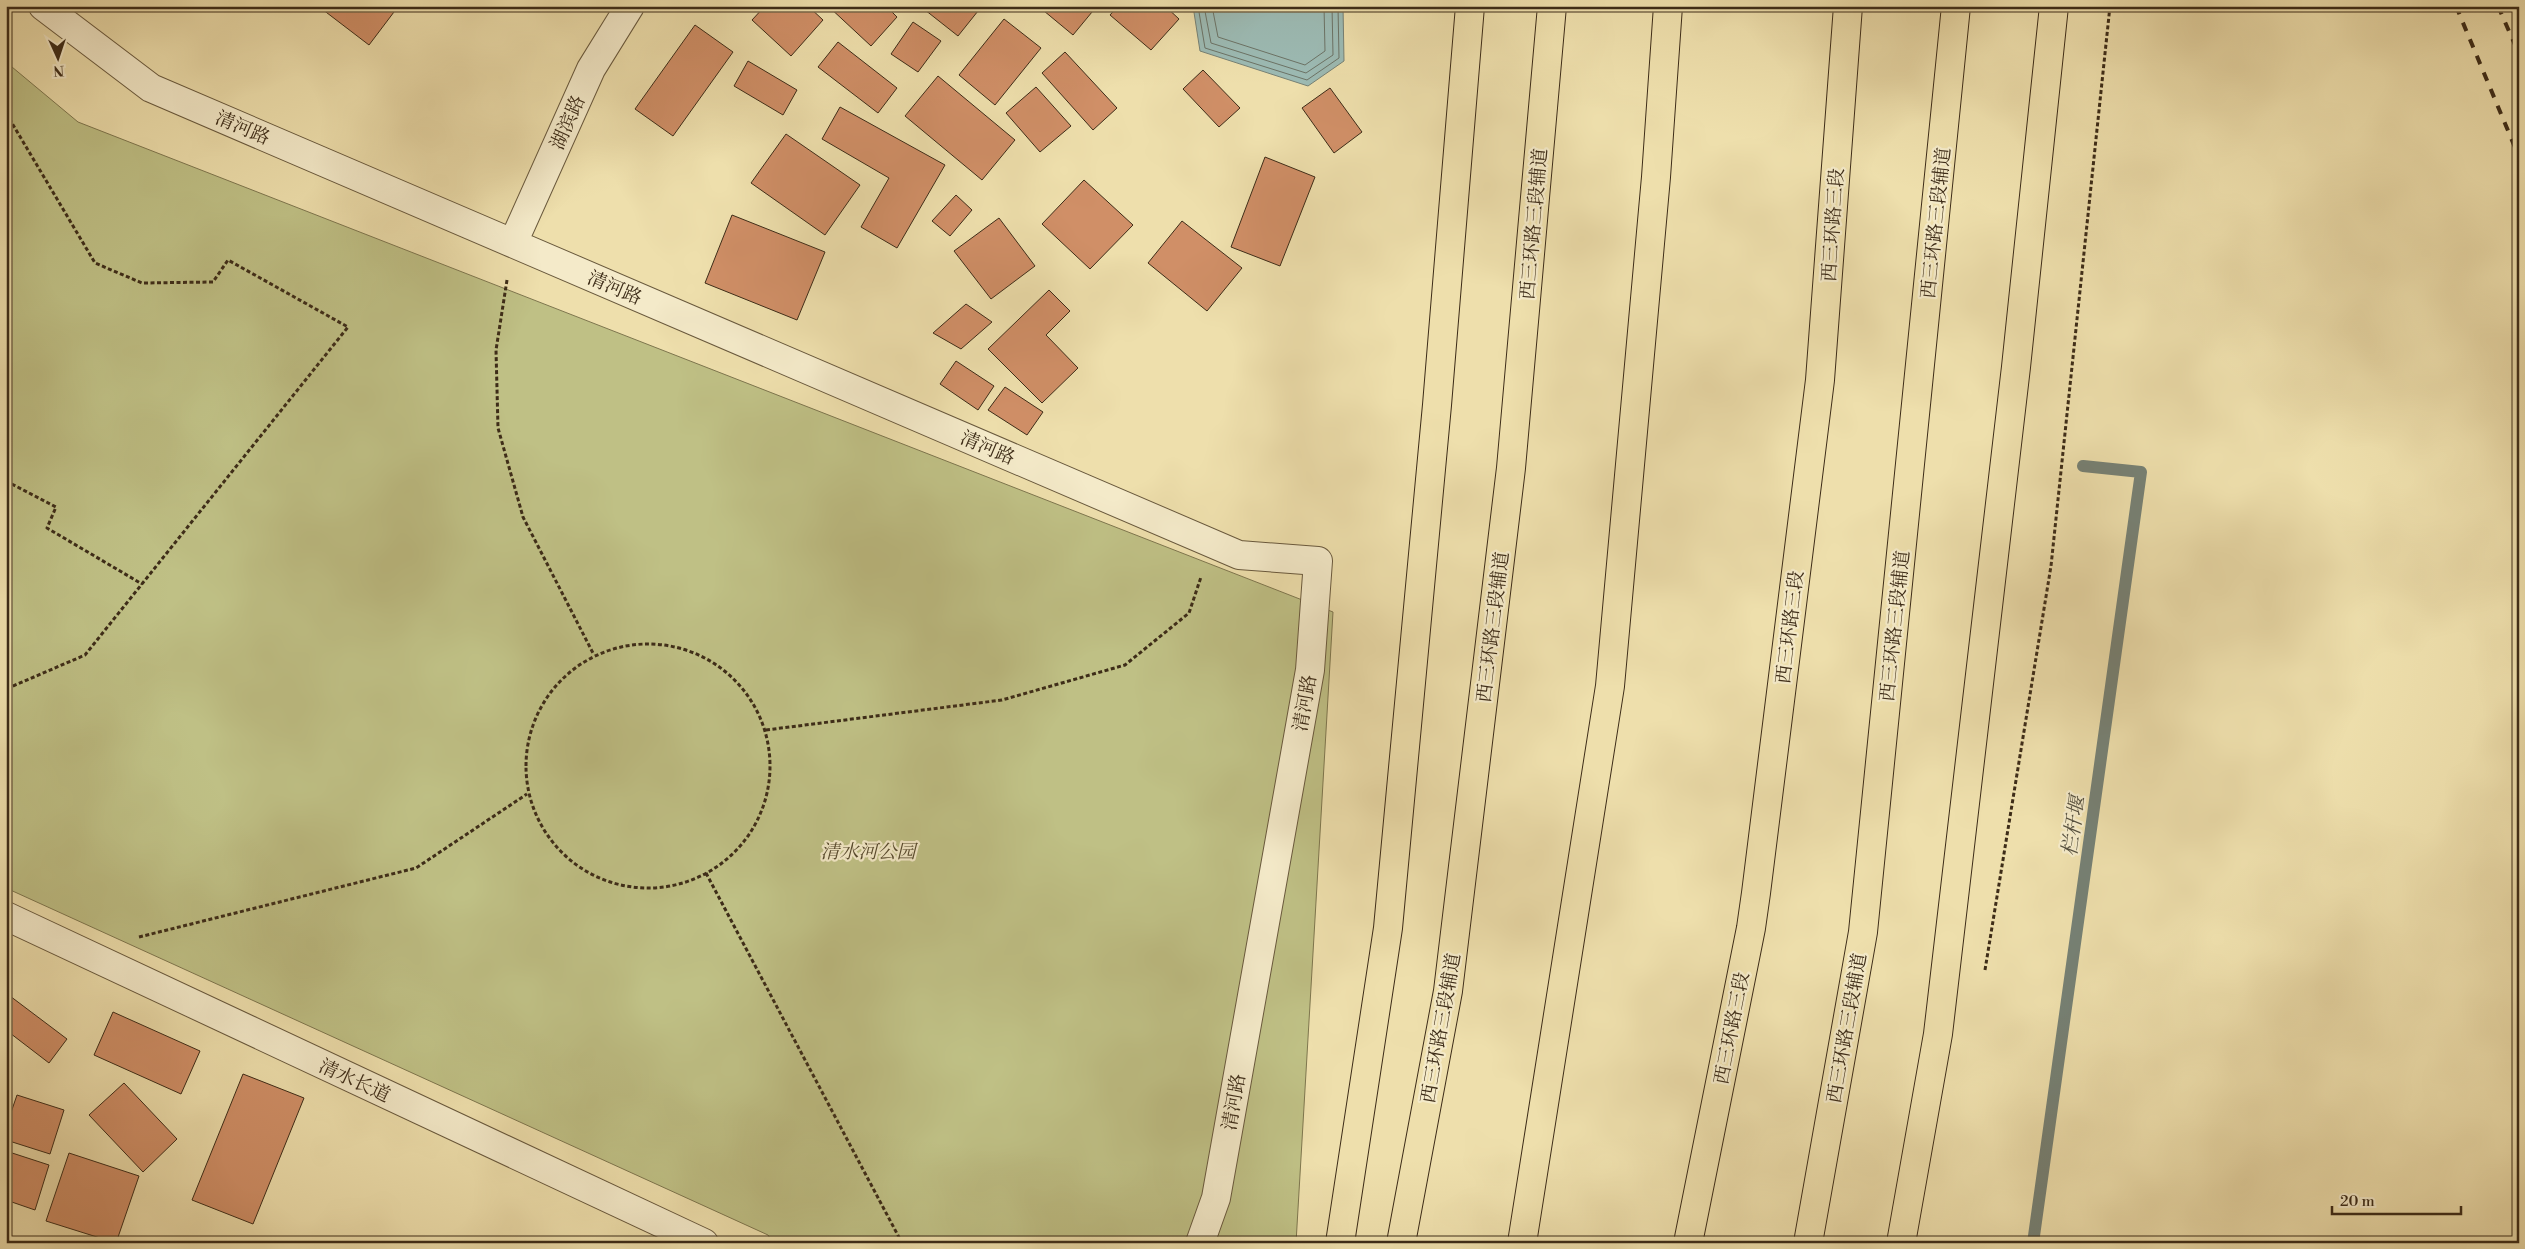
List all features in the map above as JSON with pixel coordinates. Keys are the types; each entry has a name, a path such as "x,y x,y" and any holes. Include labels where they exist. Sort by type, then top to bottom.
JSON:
{"main road":[{"path":"1340,1243 1388,928 1437,405 1470,6"},
{"name":"西三环路三段辅道","path":"1401,1243 1448,991 1511,468 1552,6"},
{"path":"1522,1243 1610,686 1656,177 1668,6"},
{"name":"西三环路三段","path":"1688,1243 1756,893 1820,380 1848,6"},
{"name":"西三环路三段辅道","path":"1808,1243 1863,932 1956,6"},
{"path":"1901,1243 1938,1034 2016,367 2054,6"}],"street":[{"name":"清河路","path":"43,6 151,88 1239,555 1318,561 1308,680 1216,1198 1200,1243"},
{"name":"湖滨路","path":"513,243 591,69 630,6"},
{"name":"清水长道","path":"6,916 704,1243"}],"path":[{"path":"1984,978 2051,566 2110,6"},
{"path":"6,113 95,263 142,283 213,282 228,260 348,327 85,655 6,689"},
{"path":"513,243 496,350 498,428 523,517 594,655"},
{"path":"6,481 56,507 46,528 142,584"},
{"path":"766,730 1002,700 1125,665 1189,613 1212,544"},
{"path":"635,644 678,647 716,663 747,692 766,730 771,769 764,808 745,842 716,868 680,884 640,889 602,880 569,860 542,830 527,794 525,755 536,714 560,679 594,655 635,644"},
{"path":"81,952 416,868 527,794"},
{"path":"706,873 902,1243"}],"green space":[{"name":"清水河公园","path":"6,62 78,122 1333,612 1296,1243 773,1243 768,1235 6,888"}],"water":[{"path":"1193,6 1343,6 1344,61 1308,86 1200,51"}],"building":[{"path":"318,6 395,6 397,8 369,45"},
{"path":"765,6 808,6 823,20 791,56 752,20"},
{"path":"828,6 886,6 897,17 871,46"},
{"path":"920,6 982,6 958,36"},
{"path":"1038,6 1097,6 1073,35"},
{"path":"1118,6 1165,6 1179,19 1151,50 1110,15"},
{"path":"1004,19 1041,48 995,105 959,75"},
{"path":"913,22 941,41 918,72 891,54"},
{"path":"695,25 733,52 673,136 635,109"},
{"path":"838,42 897,88 878,113 818,67"},
{"path":"1065,52 1117,108 1093,130 1042,73"},
{"path":"748,61 797,90 783,115 734,86"},
{"path":"1203,70 1240,108 1219,127 1183,89"},
{"path":"938,76 1015,140 982,180 905,116"},
{"path":"1036,87 1071,126 1040,152 1006,113"},
{"path":"1330,88 1362,132 1334,153 1302,108"},
{"path":"840,107 945,165 897,248 861,227 889,178 822,139"},
{"path":"786,134 860,185 825,235 751,183"},
{"path":"1265,157 1315,177 1280,266 1231,247"},
{"path":"1084,180 1133,225 1090,269 1042,224"},
{"path":"956,195 972,210 950,236 932,221"},
{"path":"732,215 825,252 797,320 705,283"},
{"path":"999,218 1035,266 991,299 954,251"},
{"path":"1182,221 1242,268 1207,311 1148,263"},
{"path":"1049,290 1070,311 1046,335 1078,368 1042,403 988,349"},
{"path":"966,304 992,322 961,349 933,333"},
{"path":"956,361 994,386 978,410 940,384"},
{"path":"1005,387 1043,412 1027,435 988,410"},
{"path":"6,993 67,1039 49,1063 6,1030"},
{"path":"113,1012 200,1051 181,1094 94,1055"},
{"path":"243,1074 304,1098 253,1224 192,1200"},
{"path":"124,1083 177,1139 143,1172 89,1115"},
{"path":"17,1095 64,1110 50,1154 6,1140 6,1127"},
{"path":"6,1151 49,1165 35,1210 6,1200"},
{"path":"69,1153 139,1176 116,1243 46,1221"}],"waterway":[{"name":"栏杆堰","path":"2033,1243 2141,472 2083,466"}],"railway":[{"path":"2456,6 2519,157"},
{"path":"2498,6 2519,54"}]}
